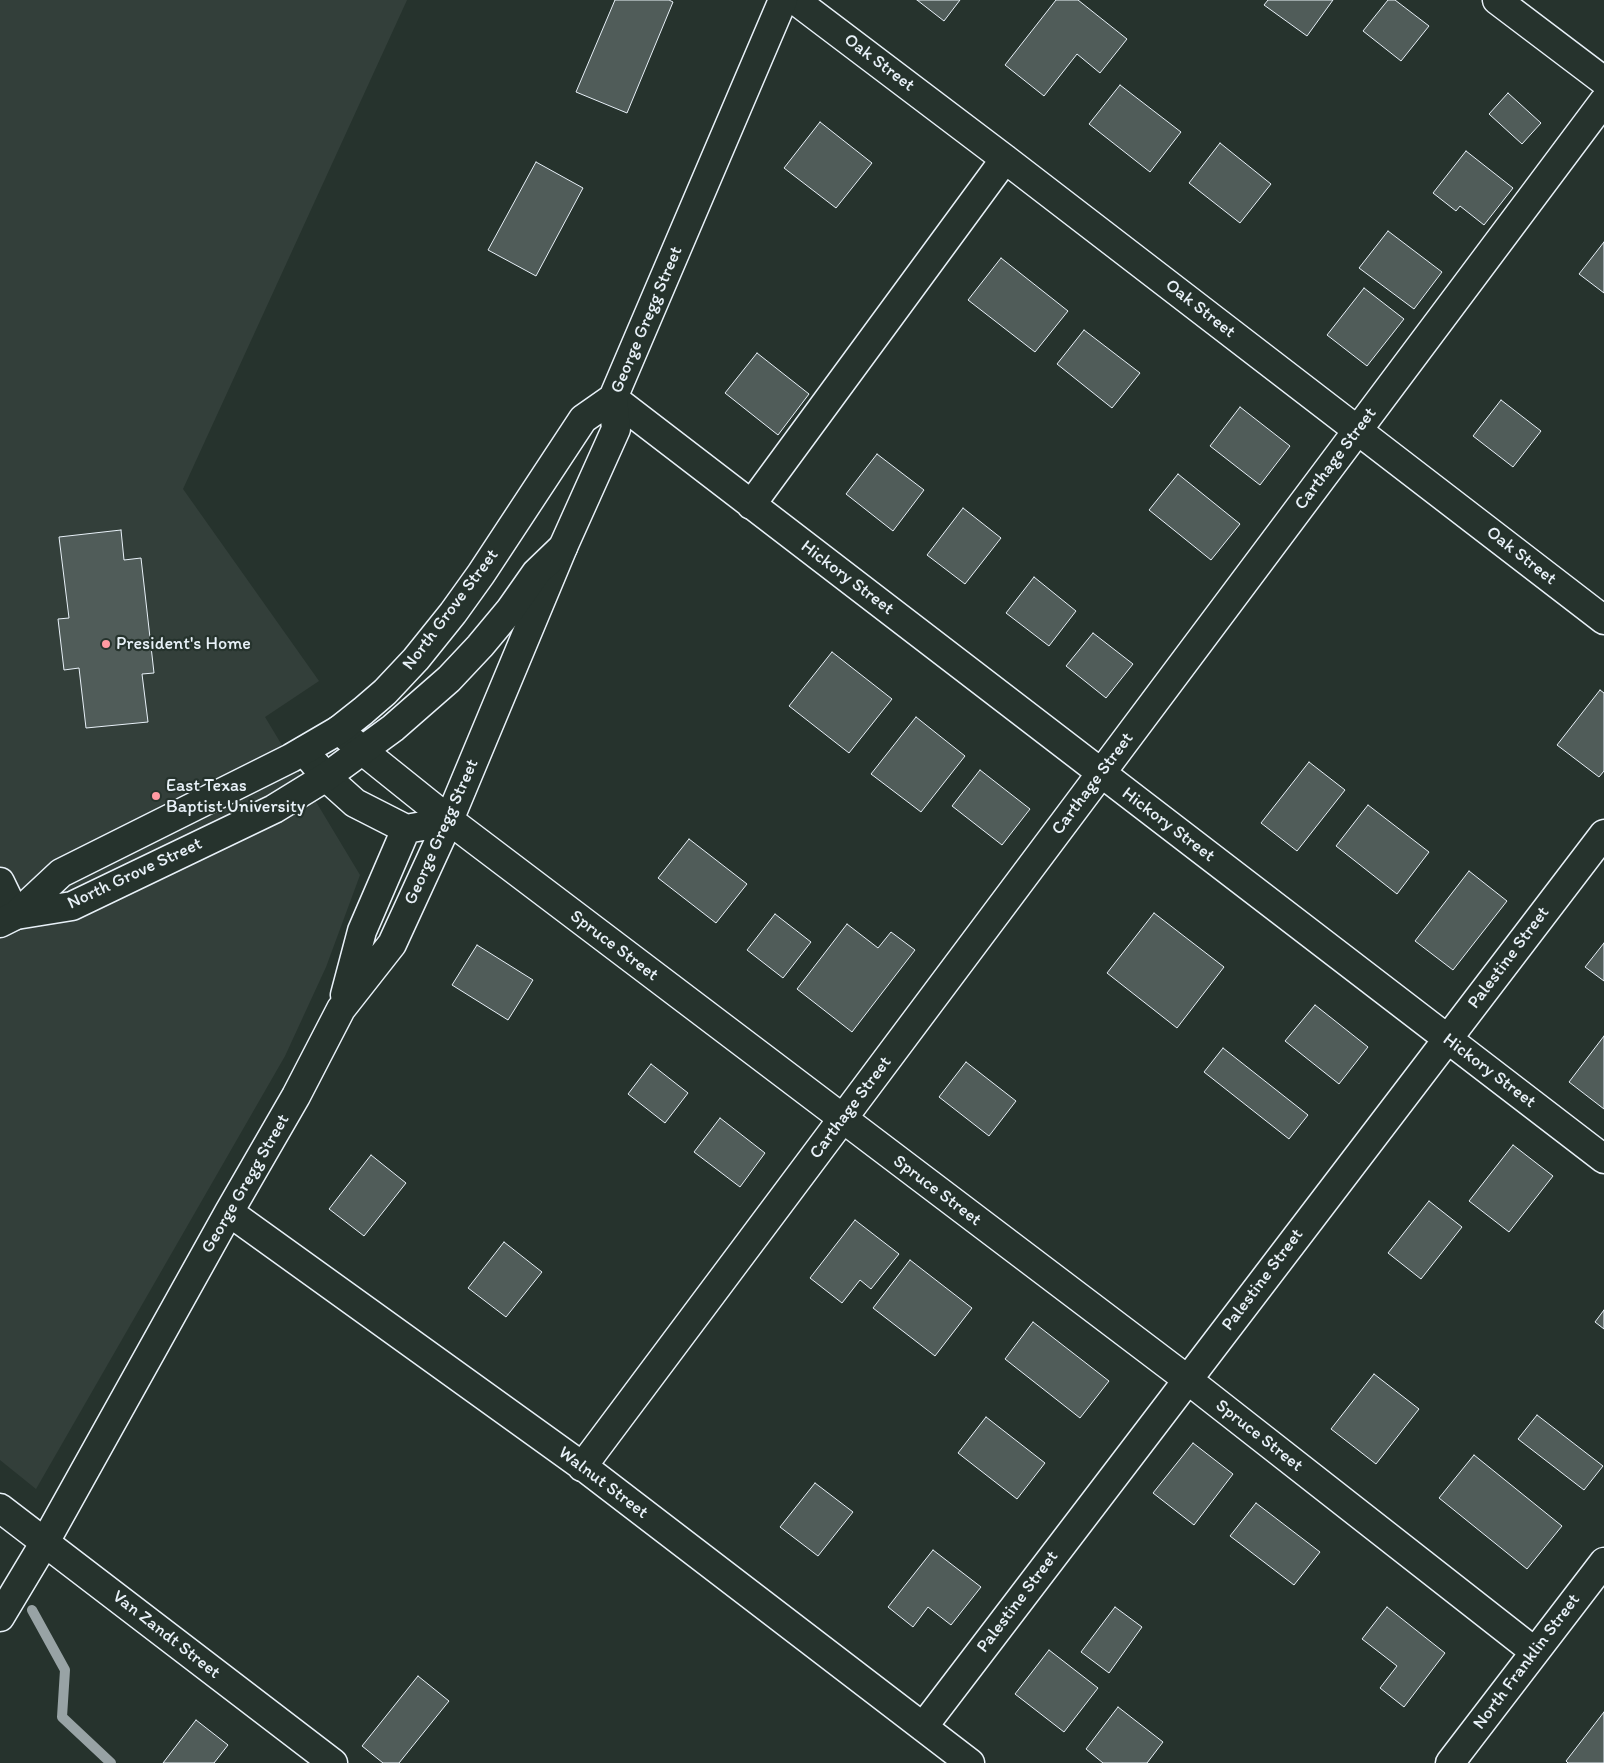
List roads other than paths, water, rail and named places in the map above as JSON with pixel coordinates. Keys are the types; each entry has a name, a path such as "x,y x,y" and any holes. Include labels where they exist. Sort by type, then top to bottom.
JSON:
{"street":[{"name":"George Gregg Street","path":"0,1616 46,1542 229,1212 296,1096 341,1009 392,944 449,820 563,547 616,429 613,398 783,0"},
{"name":"Oak Street","path":"795,0 1006,159 1604,620"},
{"path":"1497,0 1604,81"},
{"name":"Carthage Street","path":"582,1467 1604,101"},
{"path":"751,505 1006,159"},
{"name":"Hickory Street","path":"613,398 1604,1159"},
{"name":"North Grove Street","path":"8,919 61,874 304,751 339,730 378,698 416,659 453,613 481,574 583,419 613,398"},
{"name":"North Grove Street","path":"8,919 72,906 274,808 326,777 393,728 449,679 510,610 536,573 563,547"},
{"name":"Spruce Street","path":"339,730 449,820 1188,1380 1535,1652"},
{"path":"304,751 326,777 355,803 406,829 449,820"},
{"path":"341,1009 362,931 406,829"},
{"name":"Palestine Street","path":"923,1727 1604,834"},
{"path":"0,882 8,919"},
{"name":"Walnut Street","path":"229,1212 582,1467 970,1763"},
{"name":"Van Zandt Street","path":"0,1508 333,1763"},
{"name":"North Franklin Street","path":"1450,1763 1604,1562"}],"waterway":[{"path":"32,1610 65,1670 62,1717 111,1763"}],"place":[{"name":"President's Home","path":"106,644"},
{"name":"East Texas Baptist University","path":"156,796"}]}
